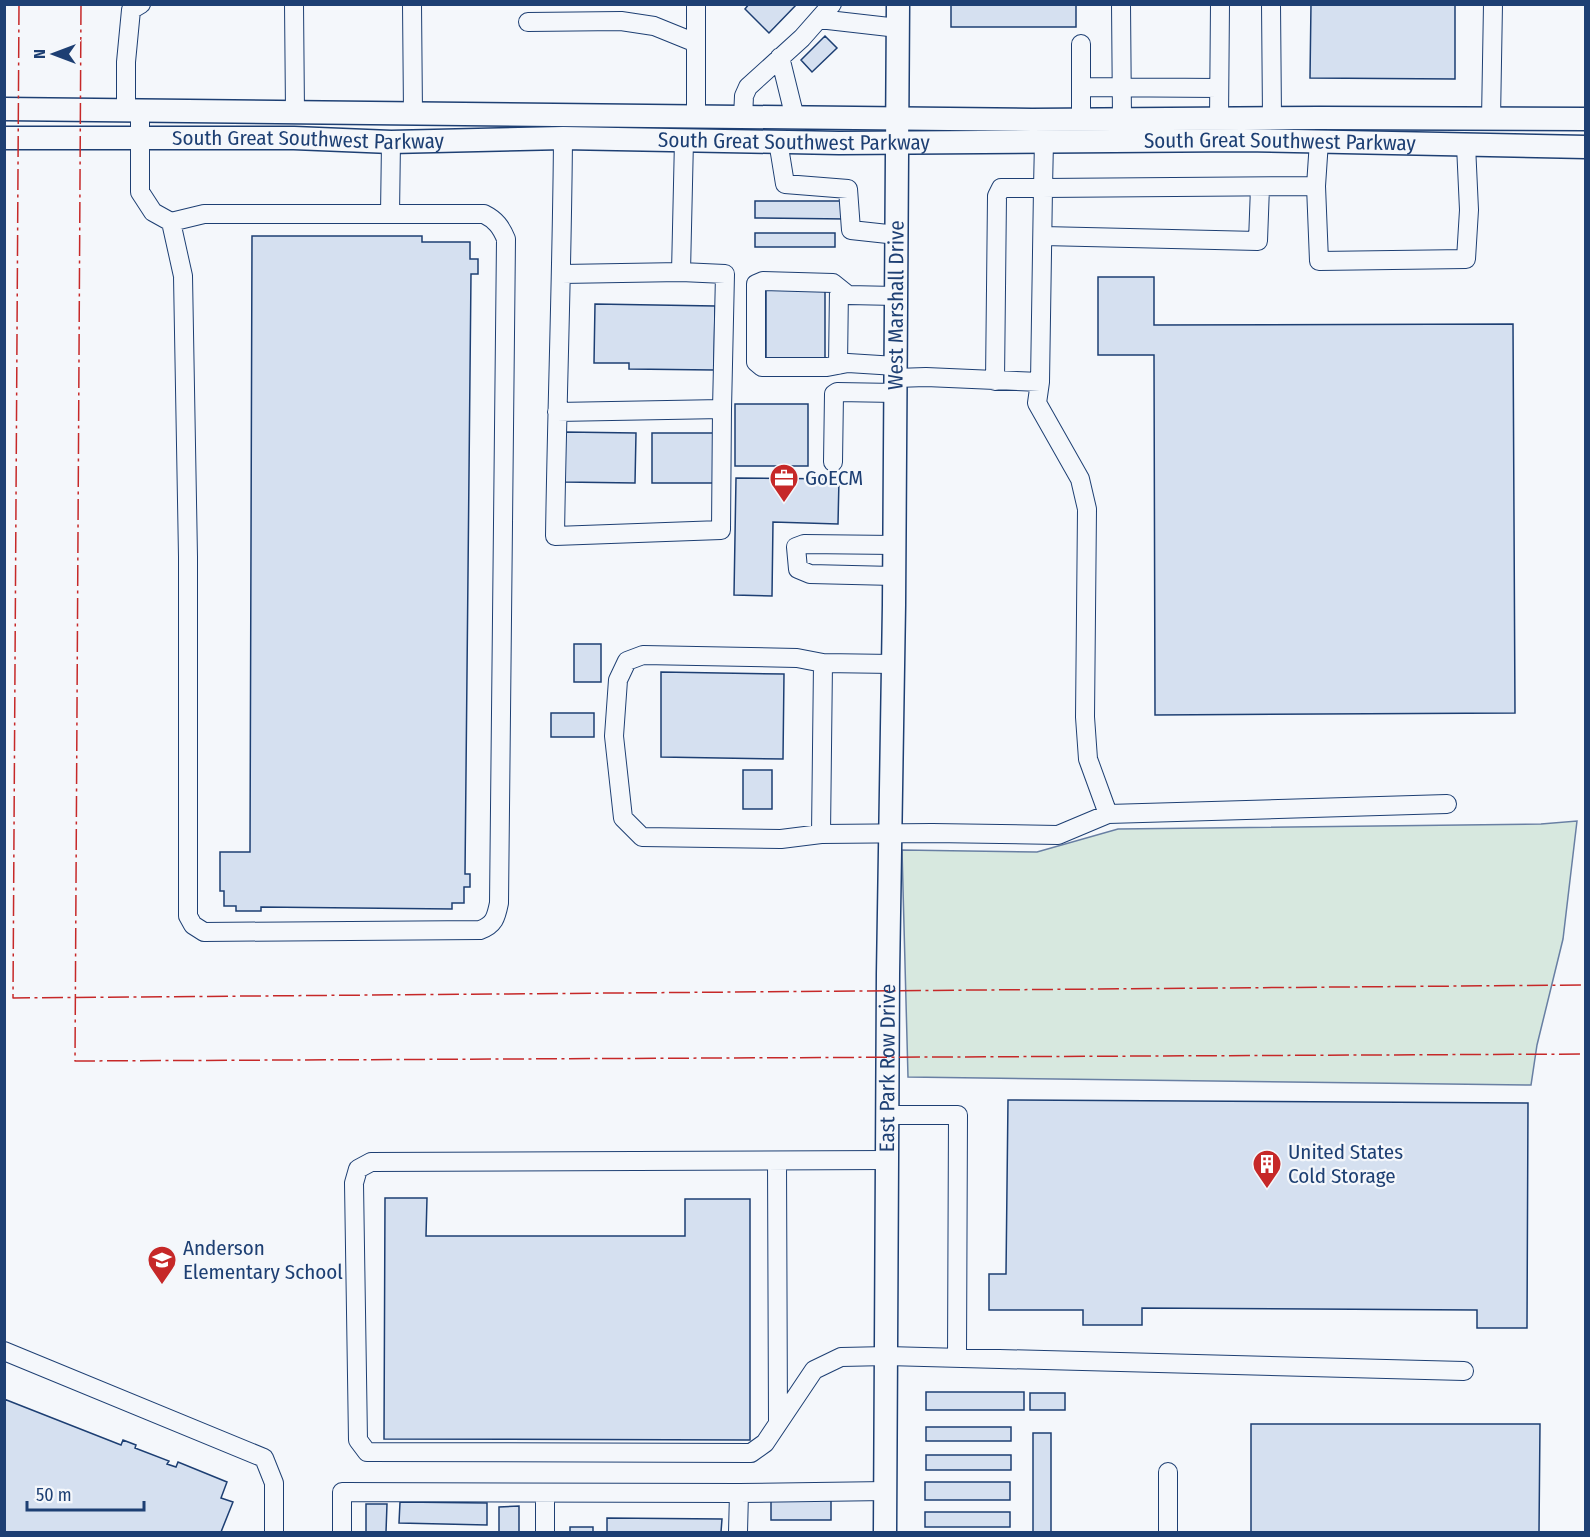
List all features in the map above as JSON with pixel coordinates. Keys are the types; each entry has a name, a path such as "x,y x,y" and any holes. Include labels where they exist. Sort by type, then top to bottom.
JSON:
{"main road":[{"name":"West Marshall Drive","path":"894,605 898,4"},
{"name":"South Great Southwest Parkway","path":"4,109 413,114 684,140 1319,141 1586,147"},
{"path":"294,138 295,112"},
{"name":"South Great Southwest Parkway","path":"4,138 294,138 392,142 696,117 1081,120 1586,119"},
{"path":"1319,141 1320,118"},
{"name":"East Park Row Drive","path":"885,1533 887,1115 894,605"}],"lane":[{"path":"141,4 131,10 126,62 140,138 140,192 153,212 171,222 204,213 484,214 493,218 501,228 506,240 499,903 496,919 489,927 480,930 204,932 193,925 188,916 188,569 183,276 171,222"},
{"path":"294,4 295,112"},
{"path":"412,4 413,114"},
{"path":"696,4 696,117"},
{"path":"743,118 744,96 748,87 802,38 832,4"},
{"path":"1121,4 1122,119"},
{"path":"1220,4 1220,119"},
{"path":"1271,4 1272,118"},
{"path":"1491,119 1493,4"},
{"path":"819,20 898,28"},
{"path":"528,22 621,21 654,26 696,43"},
{"path":"1081,44 1081,120"},
{"path":"780,57 795,118"},
{"path":"1081,87 1220,88"},
{"path":"562,274 681,272 725,274 721,530 555,536 562,274 563,127"},
{"path":"681,272 684,140"},
{"path":"778,141 785,184 848,189 851,230 897,235"},
{"path":"1044,141 1040,382 1037,403 1080,479 1087,509 1085,717 1088,759 1108,814"},
{"path":"1319,141 1316,186 1319,261 1466,259 1469,210 1466,144"},
{"path":"390,214 392,142"},
{"path":"995,381 997,196 1001,188 1316,186"},
{"path":"1043,236 1258,241 1260,187"},
{"path":"896,296 848,295 833,283 763,281 756,284 756,362 762,367 827,367 848,363 896,379"},
{"path":"838,365 839,288"},
{"path":"833,462 834,394 837,392 896,379 926,377 1040,382"},
{"path":"557,412 722,409"},
{"path":"894,576 810,574 798,569 796,547 804,544 895,545"},
{"path":"893,664 823,663 797,658 643,655 627,661 618,680 614,736 623,818 642,837 781,839 821,834 1058,835 1108,814 1447,804"},
{"path":"821,834 823,663"},
{"path":"887,1115 958,1115 957,1358"},
{"path":"887,1160 371,1162 358,1169 354,1183 358,1440 367,1452 751,1453 765,1443 814,1370 841,1357 886,1356 1464,1371"},
{"path":"777,1161 778,1423"},
{"path":"4,1351 264,1458 274,1483 274,1533"},
{"path":"1168,1472 1168,1533"},
{"path":"342,1533 342,1492 886,1491"},
{"path":"545,1493 545,1533"},
{"path":"738,1533 739,1493"}],"shaded area":[{"path":"1577,821 1563,939 1537,1045 1531,1085 908,1077 902,850 1037,852 1118,829 1541,824"}],"building":[{"path":"749,4 797,4 769,33 745,9"},
{"path":"951,4 1076,4 1076,27 951,27"},
{"path":"1311,4 1455,4 1455,79 1310,78"},
{"path":"825,36 837,48 812,72 801,60"},
{"path":"755,201 846,201 846,219 755,218"},
{"path":"755,233 835,233 835,247 755,247"},
{"path":"252,236 422,236 422,242 470,242 470,259 478,259 478,274 471,274 465,874 470,874 470,887 464,887 464,903 452,903 452,909 261,907 261,911 236,911 236,906 224,906 224,891 220,891 220,852 250,852"},
{"path":"1098,277 1154,277 1154,325 1513,324 1515,713 1155,715 1154,355 1098,355"},
{"path":"766,289 825,289 825,360 766,359"},
{"path":"595,304 715,306 714,370 629,369 629,363 594,363"},
{"path":"735,404 808,404 808,466 735,466"},
{"path":"565,432 636,433 635,483 564,482"},
{"path":"652,433 713,433 713,483 652,483"},
{"path":"736,478 839,479 838,524 773,522 772,596 734,595"},
{"path":"574,644 601,644 601,682 574,682"},
{"path":"661,672 784,674 783,759 661,757"},
{"path":"551,713 594,713 594,737 551,737"},
{"path":"743,770 772,770 772,809 743,809"},
{"name":"United States Cold Storage","path":"1008,1100 1528,1103 1527,1328 1477,1328 1477,1310 1142,1308 1142,1325 1083,1325 1083,1310 989,1310 989,1274 1006,1274"},
{"path":"385,1198 427,1198 426,1236 685,1236 685,1199 750,1199 750,1440 384,1439"},
{"path":"926,1392 1024,1392 1024,1410 926,1410"},
{"path":"1030,1393 1065,1393 1065,1410 1030,1410"},
{"path":"4,1399 121,1445 123,1440 136,1445 135,1448 169,1461 167,1464 176,1467 178,1462 227,1482 221,1498 233,1502 221,1532 4,1532"},
{"path":"1251,1424 1540,1424 1539,1532 1251,1532"},
{"path":"926,1427 1011,1427 1011,1441 926,1441"},
{"path":"1033,1433 1051,1433 1051,1532 1033,1532"},
{"path":"926,1455 1011,1455 1011,1470 926,1470"},
{"path":"925,1482 1010,1482 1010,1500 925,1500"},
{"path":"771,1496 831,1496 831,1520 771,1520"},
{"path":"400,1502 487,1503 487,1525 399,1523"},
{"path":"366,1504 387,1504 386,1532 366,1532"},
{"path":"519,1506 519,1532 499,1532 499,1507"},
{"path":"925,1512 1010,1512 1010,1527 925,1527"},
{"path":"607,1518 722,1519 721,1532 607,1532"},
{"path":"570,1527 593,1527 593,1532 570,1532"}],"power":[{"path":"19,4 13,998 1586,985"},
{"path":"81,4 75,1061 1586,1054"}],"place":[{"name":"GoECM","path":"784,504"},
{"name":"United States Cold Storage","path":"1267,1190"},
{"name":"Anderson Elementary School","path":"162,1286"}]}
